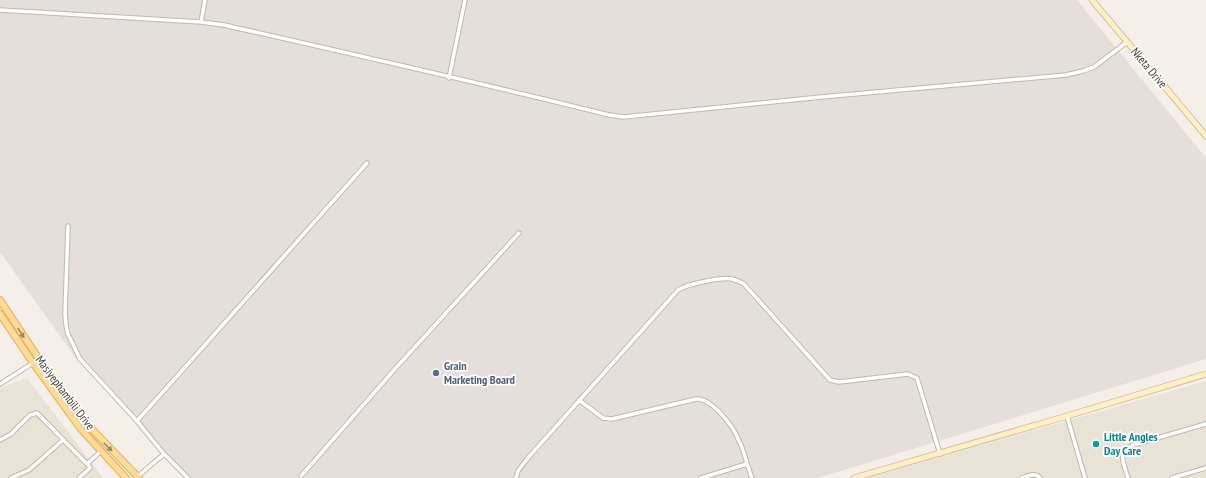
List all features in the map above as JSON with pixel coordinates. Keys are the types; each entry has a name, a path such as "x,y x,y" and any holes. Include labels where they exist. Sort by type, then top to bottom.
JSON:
{"main road":[{"name":"Masiyephambili Drive","path":"0,300 39,359 86,424 138,478"},
{"name":"Masiyephambili Drive","path":"0,314 80,428 126,478"}],"street":[{"path":"201,22 205,0"},
{"path":"449,78 465,0"},
{"name":"Nketa Drive","path":"1092,0 1206,136"},
{"path":"0,10 201,22 231,27 449,78 516,92 609,115 624,117 821,97 1066,75 1083,71 1094,66 1127,42"},
{"path":"137,421 367,163"},
{"path":"68,226 65,314 68,334 80,359 137,421 164,454 188,478"},
{"path":"302,477 394,370 519,233"},
{"path":"516,478 518,471 527,458 678,290 684,286 726,278 734,279 744,284 830,380 839,382 908,374 916,378 940,454"},
{"path":"0,384 39,359"},
{"path":"854,478 940,454 1206,374"},
{"path":"579,400 603,418 612,419 696,399 704,400 716,409 740,441 752,478"},
{"path":"0,440 11,434 30,415 34,413 42,416 90,468 79,478"},
{"path":"1067,416 1084,478"},
{"path":"1128,478 1122,459 1122,453 1126,448 1206,424"},
{"path":"11,478 29,470 63,440"},
{"path":"87,464 101,451"},
{"path":"138,478 164,454"},
{"path":"701,478 747,464"},
{"path":"1172,478 1206,468"},
{"path":"1022,478 1034,474 1040,478"}],"shaded area":[{"path":"0,0 1077,0 1206,158 1206,359 818,478 185,478 75,357 0,252"},
{"path":"27,378 103,478 0,478 0,388"},
{"path":"1206,381 1206,478 868,478"}],"place":[{"name":"Grain Marketing Board","path":"436,373"},
{"name":"Little Angles Day Care","path":"1096,444"}]}
